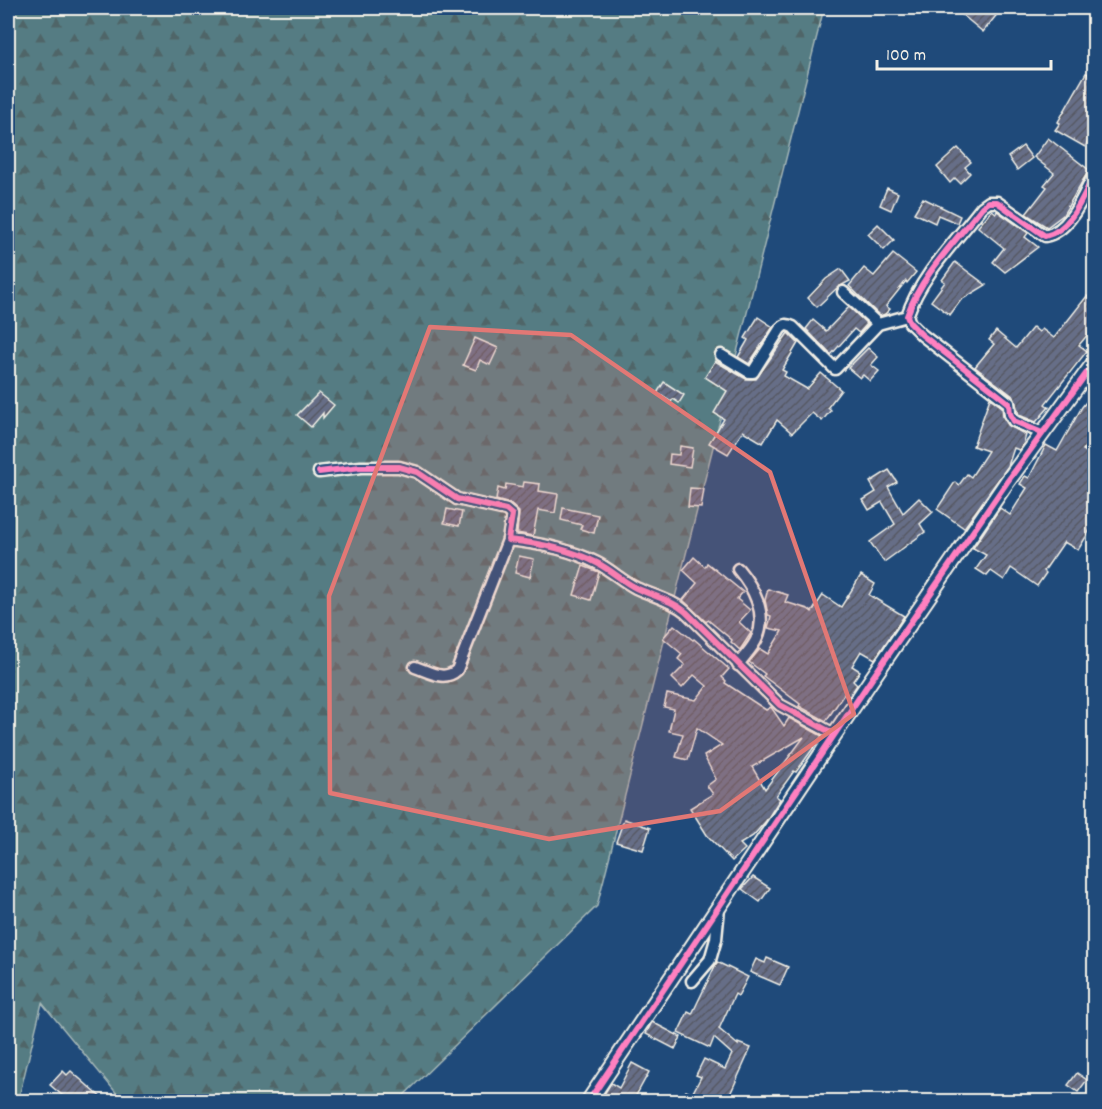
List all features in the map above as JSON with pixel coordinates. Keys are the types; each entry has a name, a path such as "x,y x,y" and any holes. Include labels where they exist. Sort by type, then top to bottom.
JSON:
{"street":[{"path":"1042,433 1014,421 1011,418 1009,403 922,335 910,323 907,316 916,294 982,207 989,202 997,202 1045,236 1055,234 1065,225 1095,175"},
{"path":"843,292 878,324"},
{"path":"721,355 749,372 753,372 780,329 789,324 835,369 878,324 907,316"},
{"path":"588,1101 834,734 1042,433 1095,363"},
{"path":"319,472 388,466 412,470 456,499 506,510 512,515 508,540 457,670 450,676 443,676 415,667"},
{"path":"508,540 561,549 596,562 635,587 674,604 686,612 780,705 834,734"},
{"path":"738,569 751,584 756,595 760,622 757,639 738,665"},
{"path":"692,981 710,960 716,939 719,904"}],"highlighted area":[{"path":"430,327 571,335 770,472 854,714 720,811 549,839 330,793 329,596"}],"green space":[{"path":"8,8 824,8 597,906 398,1101 123,1101 42,1003 18,1101 8,1101"}],"building":[{"path":"965,8 993,8 999,12 983,32 960,13"},
{"path":"1086,73 1095,77 1095,113 1087,130 1093,134 1085,147 1055,130"},
{"path":"1048,138 1089,170 1063,215 1047,227 1026,214 1047,187 1044,185 1054,173 1034,157"},
{"path":"1023,146 1032,158 1017,170 1008,157"},
{"path":"958,148 971,162 965,167 970,173 960,183 955,178 950,183 937,167"},
{"path":"887,188 898,193 891,210 880,205"},
{"path":"923,198 960,216 957,223 938,215 935,223 914,213"},
{"path":"992,210 996,213 997,211 1028,233 1025,237 1038,247 1005,272 993,262 1004,248 978,227"},
{"path":"878,224 894,240 884,250 868,234"},
{"path":"893,254 916,272 886,306 890,309 880,316 849,286 864,268 874,276"},
{"path":"955,262 986,285 961,300 950,315 931,301 945,282 942,280"},
{"path":"841,269 850,281 838,287 817,307 808,298 826,279"},
{"path":"1087,296 1095,302 1095,326 1079,345 1087,351 1045,404 1049,407 1036,422 1019,415 1014,397 975,367 994,344 989,340 996,331 1016,348 1033,327 1039,332 1042,329 1054,338"},
{"path":"849,307 867,324 859,333 854,329 831,355 806,329 813,320 826,331"},
{"path":"758,317 773,327 749,364 738,357 748,340 745,338"},
{"path":"788,333 798,343 782,370 786,372 784,376 807,389 821,373 841,390 828,407 831,410 822,421 812,413 792,433 777,420 763,443 743,431 728,454 709,443 724,419 714,413 727,391 705,377 715,361 746,379 756,379"},
{"path":"475,338 498,348 490,365 480,360 476,370 463,365"},
{"path":"868,348 878,357 871,365 879,371 870,381 863,375 860,378 848,368"},
{"path":"664,382 684,395 679,403 673,399 671,402 657,393"},
{"path":"1095,391 1095,431 1083,450 1095,457 1095,462 1087,475 1095,480 1090,492 1095,494 1095,520 1086,537 1078,550 1064,542 1044,571 1046,573 1037,586 1011,568 1004,580 991,571 987,576 976,569 986,555 973,548 1000,508 1010,515 1027,488 1020,484 1025,476 1029,478 1046,445 1057,451 1082,407"},
{"path":"319,393 334,405 323,418 323,413 311,427 297,415"},
{"path":"990,398 1002,407 1003,417 1008,425 1026,435 1023,445 1019,450 1014,448 1008,466 964,528 937,509 955,482 959,485 967,474 971,477 988,451 973,446"},
{"path":"680,446 693,448 690,467 669,464 670,454 679,455"},
{"path":"889,470 897,482 888,487 903,513 919,498 933,512 920,524 925,532 884,562 870,542 895,524 882,502 869,510 863,500 876,492 870,482"},
{"path":"524,482 540,484 539,491 558,494 555,513 538,510 533,536 517,533 519,512 510,504 496,500 498,488 505,490 506,484 523,487"},
{"path":"690,488 704,489 701,508 688,507"},
{"path":"563,508 598,515 594,533 580,529 582,525 561,520"},
{"path":"447,509 462,512 459,526 444,523"},
{"path":"519,556 534,559 530,577 515,573"},
{"path":"694,557 705,567 707,563 743,592 737,599 750,610 739,622 751,633 740,650 731,642 732,640 708,620 706,622 683,600 697,583 683,570"},
{"path":"583,566 599,572 591,600 574,595"},
{"path":"861,575 875,584 869,595 904,616 875,659 861,651 852,666 860,671 853,681 857,685 849,697 844,694 826,721 799,706 800,704 763,676 765,674 749,662 760,649 768,654 782,631 768,628 771,616 768,615 765,600 768,589 788,595 785,602 812,612 823,595 841,607"},
{"path":"674,625 729,669 722,677 725,683 766,710 771,707 784,726 789,718 822,736 776,796 780,799 766,821 753,836 740,844 745,849 732,861 707,835 690,808 713,794 707,786 716,779 704,756 722,745 697,728 688,760 676,757 683,734 669,731 674,709 664,707 667,694 696,700 707,686 694,675 682,688 672,678 685,665 678,659 682,654 663,638","holes":["804,737 765,789 752,767"]},
{"path":"624,819 650,828 643,850 616,842"},
{"path":"753,877 770,888 760,902 742,889"},
{"path":"767,958 788,967 780,985 750,972 756,959 765,963"},
{"path":"717,962 748,977 738,996 735,994 719,1029 738,1045 738,1043 751,1048 727,1101 680,1101 686,1091 692,1094 701,1077 696,1075 704,1059 725,1069 732,1054 714,1038 710,1048 678,1033 688,1012 692,1014"},
{"path":"652,1022 681,1037 675,1049 646,1034"},
{"path":"632,1063 649,1072 633,1101 601,1099 611,1083 619,1088"},
{"path":"63,1071 67,1075 71,1071 105,1101 69,1101 50,1085"},
{"path":"1077,1073 1087,1080 1078,1092 1068,1085"}],"cycle path":[{"path":"1042,433 1014,421 1010,414 1009,403 922,335 910,323 907,316 930,272 982,207 989,202 997,202 1045,236 1054,233 1069,220 1094,175"},
{"path":"588,1102 871,680 1007,482 1094,363"},
{"path":"319,472 361,467 399,467 417,472 457,499 506,510 512,515 508,540 565,550 587,558 636,588 675,604 686,612 780,705 834,734"}]}
